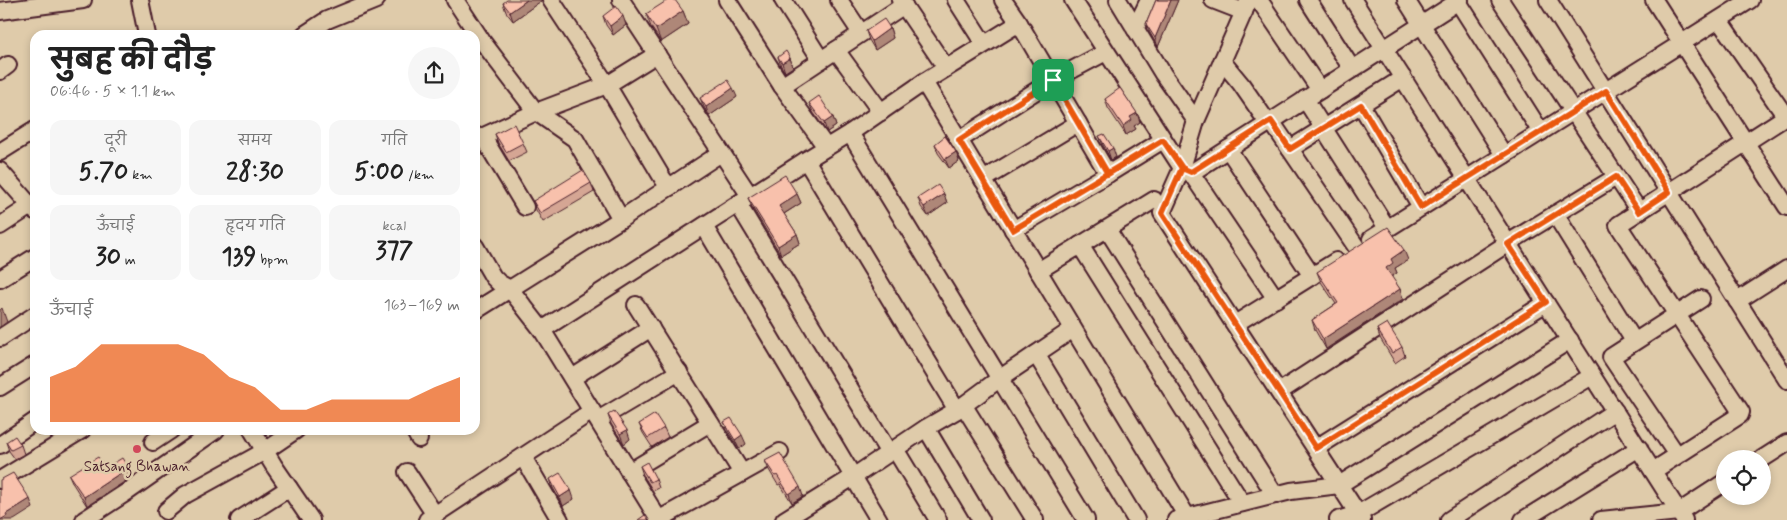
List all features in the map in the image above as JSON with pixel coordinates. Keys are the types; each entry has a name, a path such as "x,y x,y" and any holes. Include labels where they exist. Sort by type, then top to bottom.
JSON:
{"street":[{"path":"0,11 83,0"},
{"path":"140,0 146,30"},
{"path":"312,30 328,20 376,0"},
{"path":"456,0 472,30"},
{"path":"551,0 607,85 663,179 670,187"},
{"path":"621,0 722,153 744,200 892,451 938,520"},
{"path":"727,0 782,86 826,147"},
{"path":"782,0 821,60"},
{"path":"838,0 861,33"},
{"path":"956,0 984,44"},
{"path":"1072,0 1163,140 1276,299"},
{"path":"1118,0 1163,74 1196,120"},
{"path":"1135,29 1149,0"},
{"path":"1213,0 1246,6 1196,120 1186,170 1162,213 1360,517"},
{"path":"1259,0 1320,90"},
{"path":"1308,0 1352,69"},
{"path":"1353,0 1682,516"},
{"path":"1406,0 1504,155"},
{"path":"1186,170 1228,149 1458,0 1542,132"},
{"path":"1500,0 1639,212"},
{"path":"1548,0 1787,380"},
{"path":"1654,0 1787,207"},
{"path":"1005,1 1108,174"},
{"path":"1235,324 1719,20 1743,2"},
{"path":"782,86 902,3 946,68"},
{"path":"638,24 653,14"},
{"path":"1653,471 1740,415 1741,412 1618,225 1786,117 1719,20"},
{"path":"542,330 850,133 924,82 1019,23"},
{"path":"480,43 536,112 575,139 621,219"},
{"path":"836,50 881,112"},
{"path":"959,140 1053,80 1106,52"},
{"path":"480,138 536,112 607,85 657,54"},
{"path":"1222,60 1290,149 1357,248"},
{"path":"1290,149 1403,78"},
{"path":"924,82 1073,329 1184,519 1291,491 1339,485 1570,340"},
{"path":"1305,99 1387,228"},
{"path":"1361,105 1421,207"},
{"path":"983,180 1078,123"},
{"path":"0,152 30,133"},
{"path":"850,133 1086,520"},
{"path":"480,140 525,208"},
{"path":"1013,230 1163,140"},
{"path":"1228,149 1312,276"},
{"path":"480,308 722,153"},
{"path":"806,160 960,408 1035,520"},
{"path":"0,171 30,203"},
{"path":"1279,392 1555,214 1616,177"},
{"path":"1038,271 1154,200"},
{"path":"0,226 30,209"},
{"path":"1555,214 1634,341"},
{"path":"704,226 879,520"},
{"path":"1107,229 1275,495"},
{"path":"1080,245 1242,503"},
{"path":"480,254 494,277 499,283 510,289 542,330 659,520 780,452"},
{"path":"0,279 30,260"},
{"path":"1737,301 1787,269"},
{"path":"1677,455 1611,358 1612,354 1701,299"},
{"path":"1316,448 1546,302"},
{"path":"636,305 742,473"},
{"path":"0,338 30,319"},
{"path":"572,378 651,328"},
{"path":"784,520 960,408 1073,329"},
{"path":"1036,354 1136,520"},
{"path":"0,387 30,368"},
{"path":"407,472 431,518 523,457 595,415 678,372"},
{"path":"1338,520 1360,517 1592,376"},
{"path":"1449,520 1615,411"},
{"path":"630,472 710,423"},
{"path":"0,445 30,424"},
{"path":"926,428 981,520"},
{"path":"0,480 74,435"},
{"path":"153,442 164,435"},
{"path":"84,520 209,435"},
{"path":"255,435 311,520"},
{"path":"166,510 186,495 265,451 289,435"},
{"path":"1771,453 1787,442"},
{"path":"1524,520 1639,448"},
{"path":"523,457 559,520"},
{"path":"239,520 289,488"},
{"path":"1602,520 1682,516 1716,489"}],"building":[{"path":"507,0 527,0 510,12 503,3"},
{"path":"668,0 675,0 683,11 656,29 646,14"},
{"path":"1156,0 1171,0 1155,38 1146,24"},
{"path":"616,6 623,16 610,26 603,16"},
{"path":"884,19 890,28 872,41 866,31"},
{"path":"786,51 790,58 782,63 778,57"},
{"path":"728,80 733,88 706,107 700,98"},
{"path":"1120,88 1137,113 1130,117 1132,120 1123,126 1105,99"},
{"path":"819,96 833,117 824,123 809,103"},
{"path":"514,124 523,143 506,152 495,134"},
{"path":"1104,134 1113,148 1108,151 1099,136"},
{"path":"945,136 956,152 945,159 935,144"},
{"path":"583,170 591,183 540,213 533,201"},
{"path":"785,175 797,194 779,206 797,234 778,246 748,198"},
{"path":"938,185 944,194 924,207 918,198"},
{"path":"1388,227 1404,250 1391,259 1393,263 1386,268 1400,289 1323,339 1312,320 1338,303 1317,272"},
{"path":"1387,323 1402,347 1392,353 1377,329"},
{"path":"614,411 627,430 620,434 608,415"},
{"path":"655,414 664,428 648,438 639,424"},
{"path":"731,418 742,435 735,440 724,422"},
{"path":"15,436 21,445 11,450 6,442"},
{"path":"780,453 800,487 789,494 765,461"},
{"path":"98,457 106,468 122,458 128,468 84,497 69,475"},
{"path":"647,462 656,479 650,482 640,466"},
{"path":"13,473 30,499 0,520 0,480"},
{"path":"560,473 571,490 560,497 550,479"},
{"path":"645,515 649,520 638,520"}],"place":[{"name":"Satsang Bhawan","path":"137,449"}],"route":[{"path":"1053,80 959,140 1013,230 1108,174 1163,140 1182,168 1191,172 1271,121 1290,149 1361,105 1421,207 1606,91 1669,192 1639,212 1616,177 1508,244 1546,302 1316,448 1162,213 1182,168 1163,140 1108,174 1053,80"}]}
